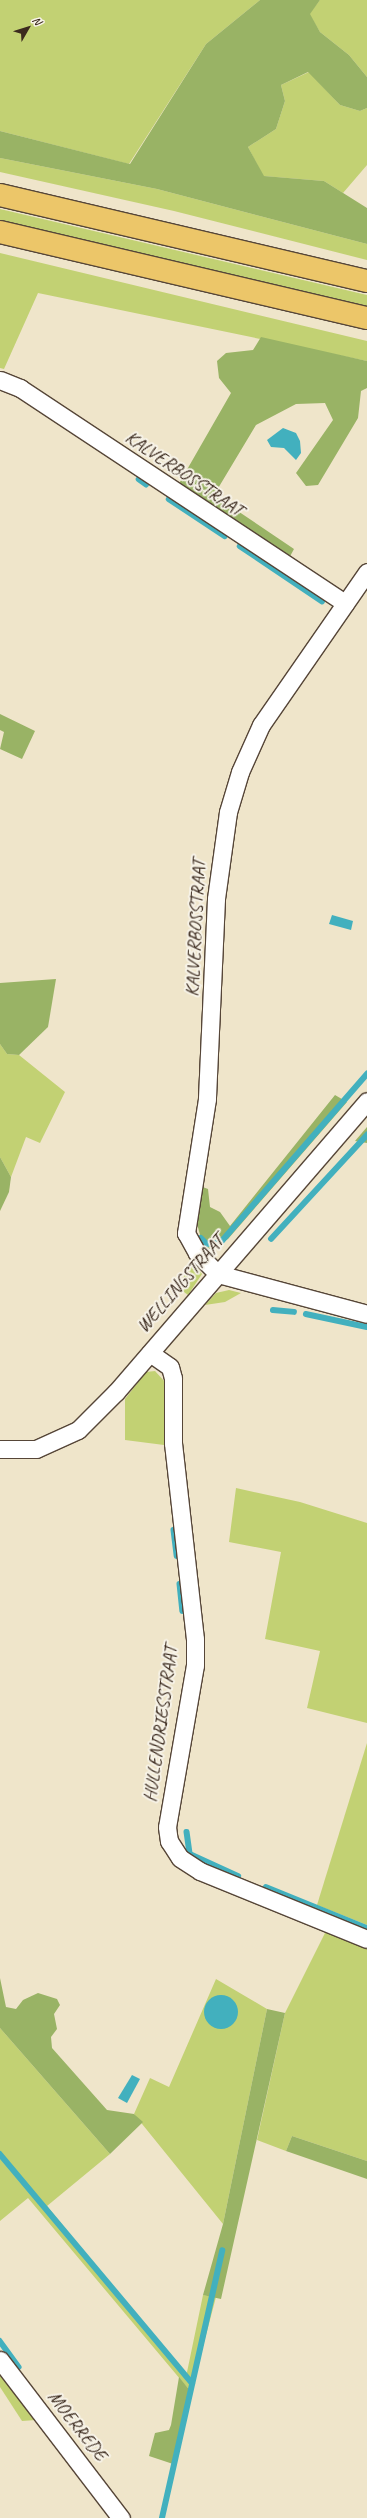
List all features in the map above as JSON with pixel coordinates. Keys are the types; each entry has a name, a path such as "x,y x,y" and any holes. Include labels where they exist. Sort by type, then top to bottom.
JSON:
{"highway":[{"path":"0,195 367,281"},
{"path":"0,232 367,318"}],"street":[{"name":"KALVERBOSSTRAAT","path":"0,380 20,388 345,603"},
{"name":"KALVERBOSSTRAAT","path":"218,1274 197,1253 186,1233 186,1217 207,1099 216,899 228,812 240,772 261,725 367,572"},
{"name":"WELLINGSTRAAT","path":"0,1449 36,1449 78,1430 150,1353 367,1101"},
{"path":"218,1274 367,1314"},
{"name":"HULLENDRIESSTRAAT","path":"150,1353 170,1367 173,1378 173,1443 195,1639 195,1665 167,1827 169,1841 180,1858 200,1871 367,1938"},
{"name":"MOERREDE","path":"0,2360 121,2518"}],"green space":[{"path":"0,0 260,0 206,44 129,164 0,131"},
{"path":"260,0 320,0 310,14 320,32 349,55 367,77 367,108 360,111 340,105 308,72 281,85 285,101 276,129 248,147 264,176 324,181 367,208 367,244 157,189 0,158 0,131 130,164 206,44"},
{"path":"320,0 367,0 367,77 349,55 320,32 309,14"},
{"path":"309,72 340,105 360,111 367,108 367,165 343,193 324,181 263,176 248,147 276,129 285,101 281,85"},
{"path":"0,158 157,189 367,244 367,260 174,211 0,172"},
{"path":"0,209 367,295 367,306 0,220"},
{"path":"0,253 367,341 367,361 38,293 4,369 0,368"},
{"path":"261,337 367,361 367,388 361,391 358,418 318,485 306,486 296,473 333,420 325,403 296,404 256,425 214,495 294,549 288,560 177,487 231,393 219,378 217,361 226,353 253,350"},
{"path":"0,714 35,731 22,759 0,749 4,732 0,730"},
{"path":"56,979 48,1027 19,1055 7,1054 0,1044 0,983"},
{"path":"0,1044 7,1054 19,1055 65,1092 40,1143 26,1137 11,1177 0,1157"},
{"path":"335,1095 347,1102 228,1239 210,1249 203,1246 196,1220 200,1186 208,1189 210,1207 220,1212 230,1226"},
{"path":"367,1127 367,1143 355,1141"},
{"path":"0,1157 11,1177 9,1192 0,1211"},
{"path":"193,1262 202,1274 188,1295 180,1289 180,1282"},
{"path":"229,1290 241,1293 225,1302 205,1305 216,1293"},
{"path":"155,1371 166,1383 168,1437 164,1445 125,1440 125,1399 146,1372"},
{"path":"236,1488 300,1502 367,1523 367,1723 307,1708 320,1651 265,1639 281,1552 229,1542"},
{"path":"367,1743 367,1925 317,1905"},
{"path":"326,1931 367,1948 367,2161 292,2136 286,2151 257,2140 285,2013"},
{"path":"0,1978 6,2007 16,2009 23,2000 38,1993 57,1999 60,2005 54,2014 57,2029 51,2037 52,2048 107,2110 134,2114 143,2122 110,2154 0,2028"},
{"path":"216,1979 267,2009 223,2224 134,2114 150,2078 169,2087"},
{"path":"267,2009 285,2013 221,2299 203,2295 223,2224"},
{"path":"0,2028 110,2154 47,2206 186,2377 203,2295 216,2297 191,2392 28,2198 0,2221"},
{"path":"292,2136 367,2161 367,2179 286,2151"},
{"path":"0,2371 36,2420 22,2421 0,2387"},
{"path":"179,2377 191,2392 173,2464 149,2456 155,2433 169,2430 171,2425"}],"water":[{"path":"283,428 296,433 300,441 301,453 296,460 284,448 271,447 267,440"},
{"path":"332,915 353,921 351,930 329,924"},
{"path":"218,1995 224,1995 228,1996 235,2002 238,2012 237,2019 231,2026 224,2029 218,2029 214,2028 207,2022 204,2015 204,2009 205,2005 211,1998"},
{"path":"132,2075 140,2079 127,2103 118,2098"}],"waterway":[{"path":"139,479 146,484"},
{"path":"169,499 225,536"},
{"path":"240,546 322,601"},
{"path":"201,1238 207,1244 221,1242 367,1074"},
{"path":"271,1239 367,1135"},
{"path":"273,1310 294,1312"},
{"path":"306,1314 367,1327"},
{"path":"174,1530 177,1556"},
{"path":"180,1584 183,1611"},
{"path":"187,1832 190,1854 238,1876"},
{"path":"266,1887 367,1928"},
{"path":"0,2154 192,2383"},
{"path":"162,2518 222,2251"},
{"path":"0,2341 19,2367"}]}
